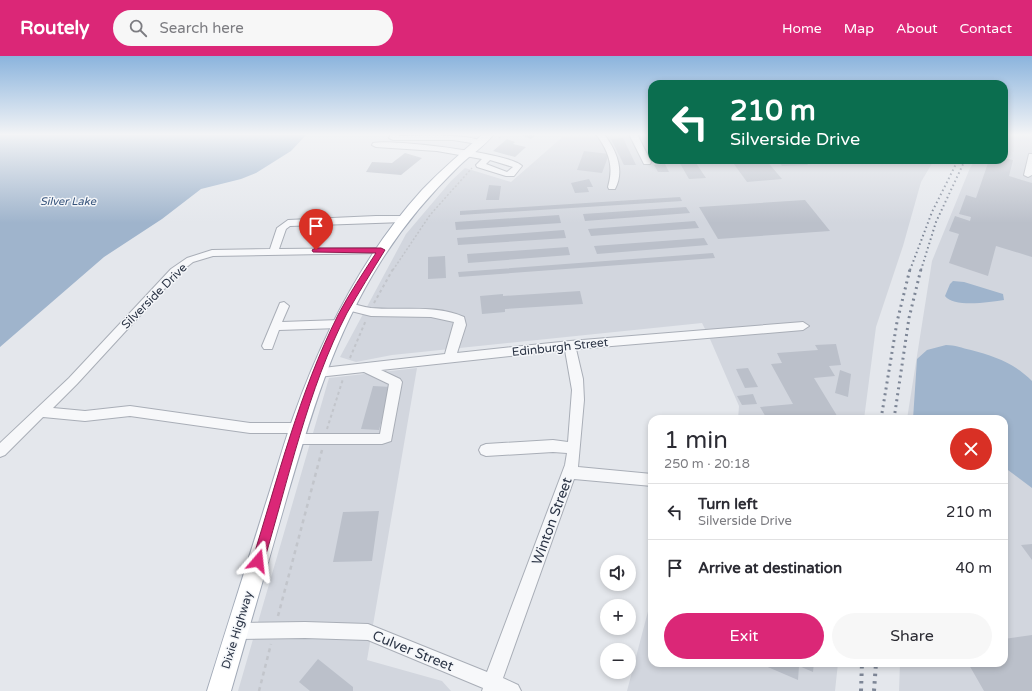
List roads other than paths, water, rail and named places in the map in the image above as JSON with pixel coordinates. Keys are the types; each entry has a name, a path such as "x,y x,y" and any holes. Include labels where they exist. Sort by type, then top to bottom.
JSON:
{"main road":[{"name":"Dixie Highway","path":"219,691 296,433 318,372 347,306 381,250 404,219 428,189 461,164"}],"street":[{"path":"612,187 617,168 616,164"},
{"path":"1028,175 1030,164"},
{"path":"274,250 282,228 288,223 404,219"},
{"name":"Silverside Drive","path":"0,451 41,412 175,271 190,260 212,252 274,250 381,250"},
{"path":"268,346 284,306"},
{"path":"347,306 370,312 439,314 457,318 460,320 460,325 450,358"},
{"path":"275,326 339,324"},
{"name":"Edinburgh Street","path":"318,372 570,345 803,326"},
{"name":"Winton Street","path":"492,687 569,472 576,429 577,379 570,345"},
{"path":"41,412 85,416 130,411 296,433 324,439 382,439 386,437 396,382 365,367"},
{"path":"486,450 552,446 574,448"},
{"path":"569,472 648,480"},
{"name":"Culver Street","path":"237,631 368,632 425,654 492,687 512,691"}],"water":[{"name":"Silver Lake","path":"0,164 271,164 256,173 241,179 201,189 162,219 104,257 0,347"},
{"path":"953,281 964,282 1003,294 1004,300 964,303 950,300 945,296 950,284"},
{"path":"946,345 979,352 1011,365 1032,381 1032,488 1008,470 1008,415 913,415 917,359 927,350"}],"railway":[{"path":"910,270 932,212 956,164"},
{"path":"921,270 936,222 963,164"},
{"path":"882,415 897,322 910,269"},
{"path":"895,415 909,318 921,269"},
{"path":"861,691 862,667"},
{"path":"874,691 876,667"}]}
